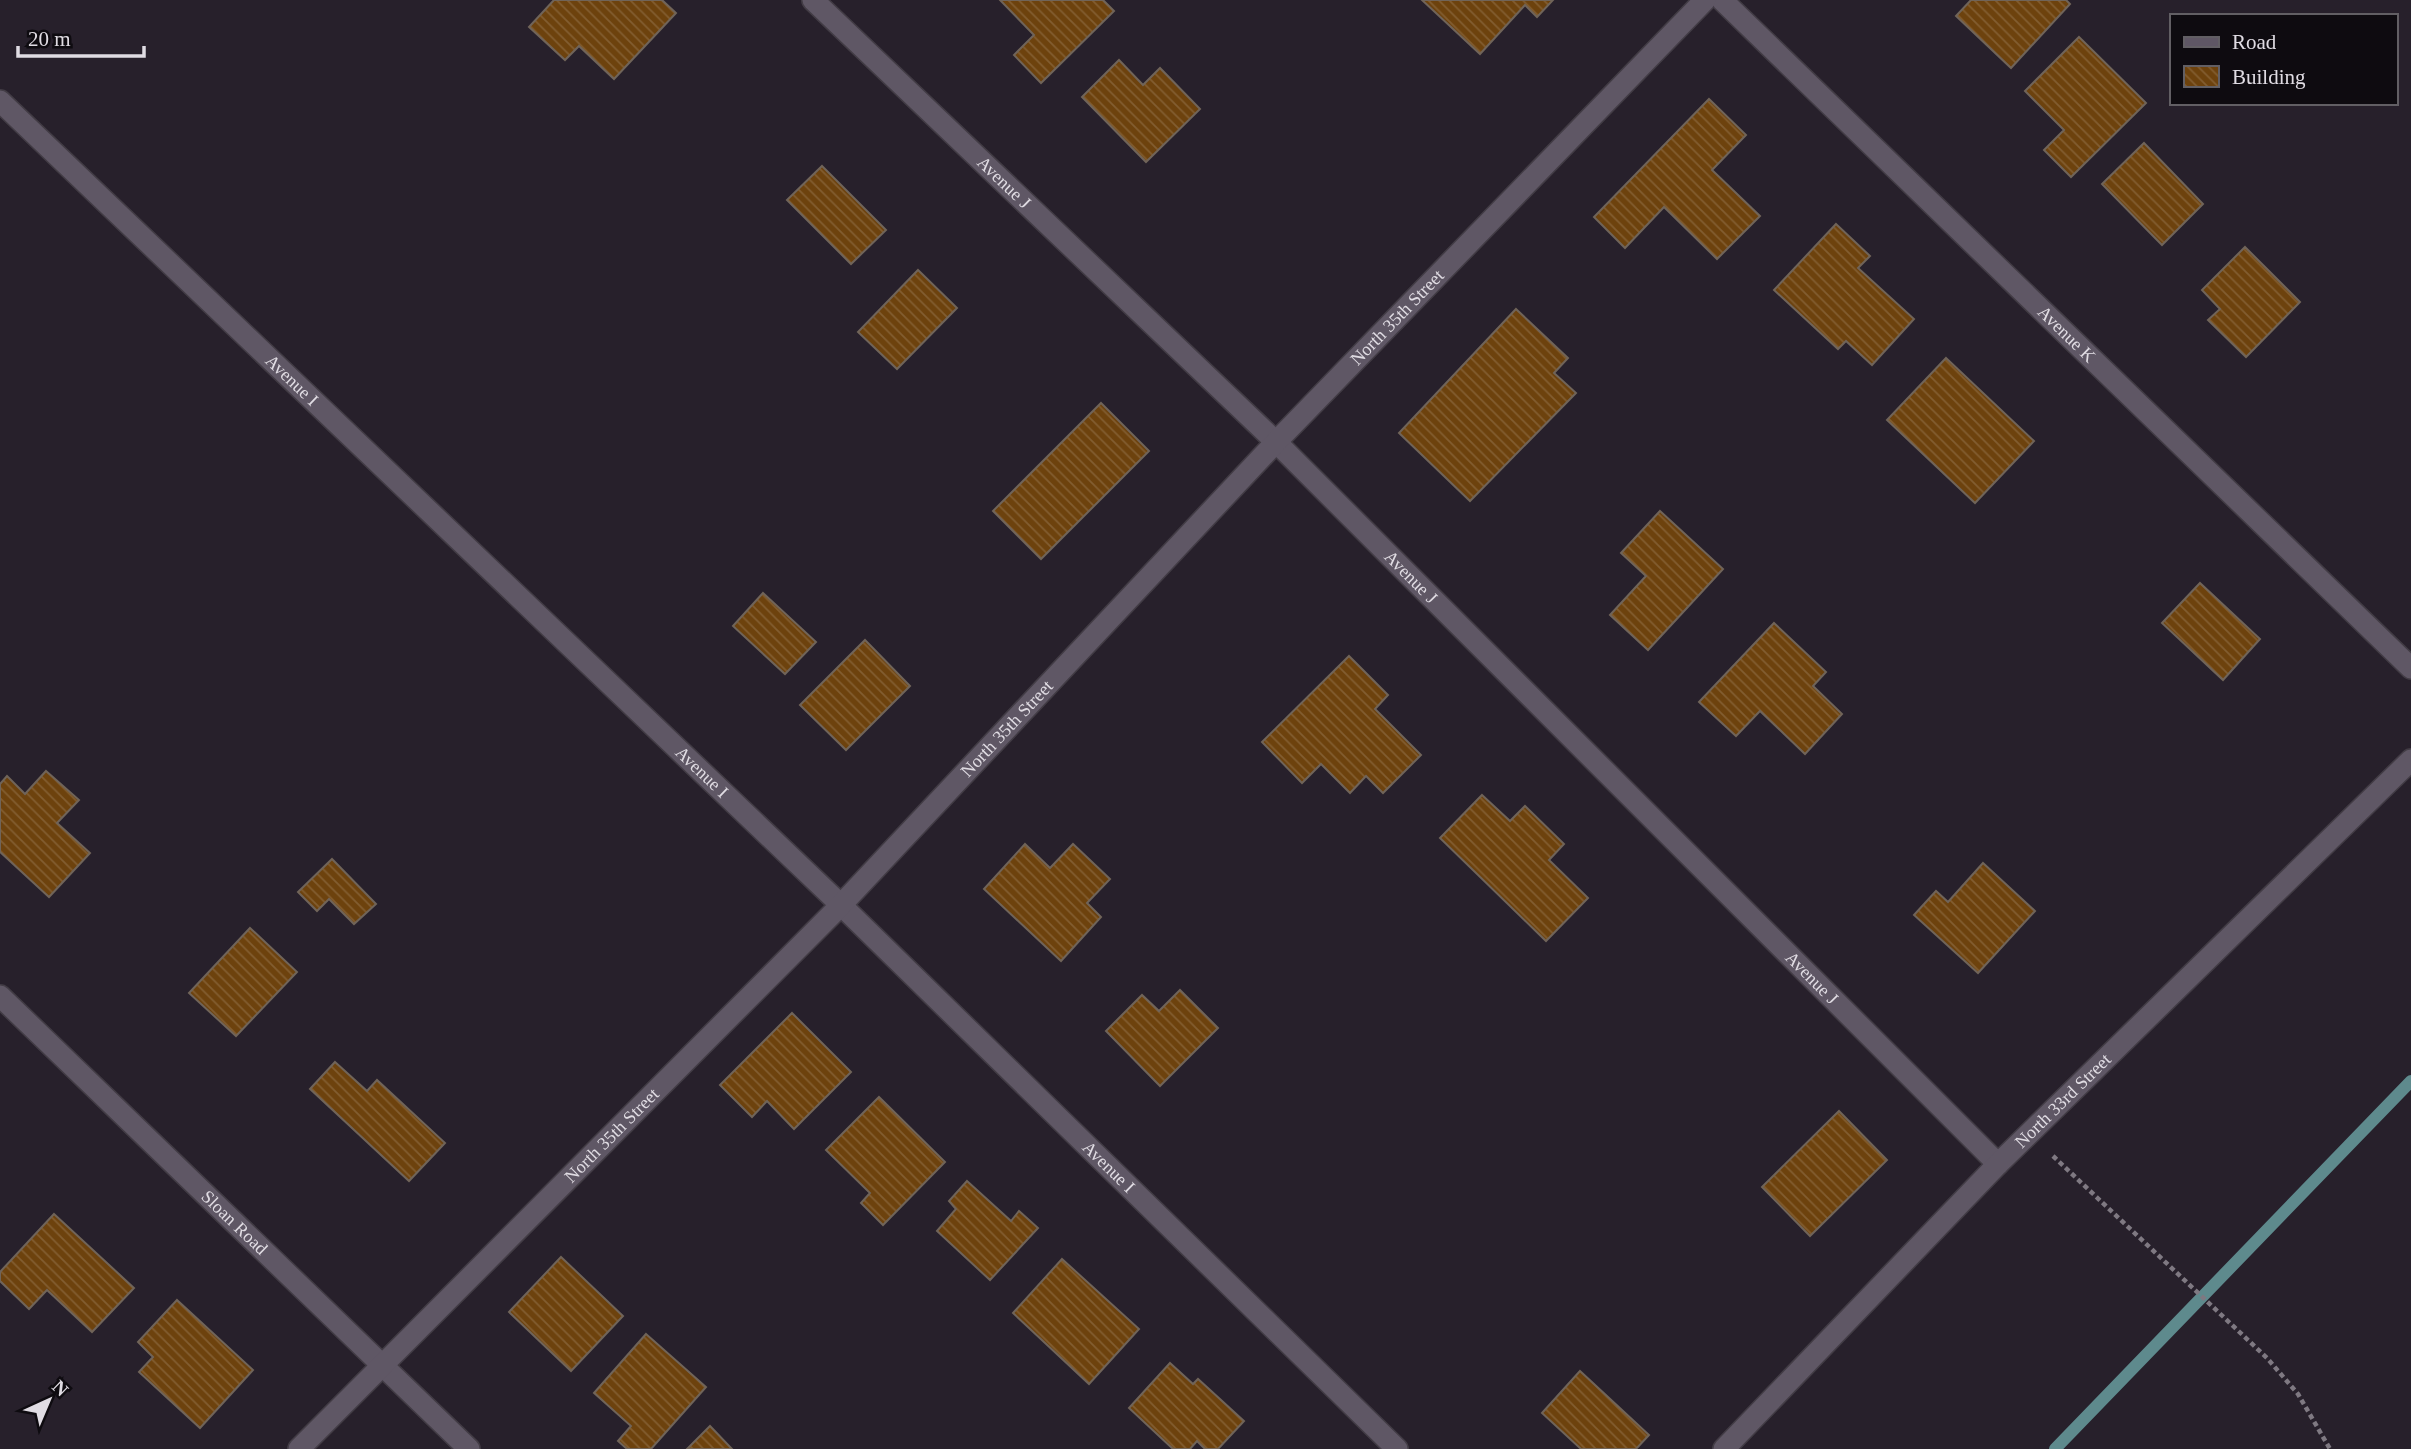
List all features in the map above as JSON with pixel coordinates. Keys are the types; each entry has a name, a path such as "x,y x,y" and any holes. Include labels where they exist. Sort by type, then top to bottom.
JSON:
{"street":[{"name":"Avenue J","path":"813,0 1276,442 1998,1164"},
{"name":"North 35th Street","path":"299,1449 841,905 1276,442 1705,0"},
{"name":"Avenue K","path":"1722,0 2411,668"},
{"name":"Avenue I","path":"0,101 841,905 1397,1449"},
{"name":"North 33rd Street","path":"1724,1449 1998,1164 2411,761"},
{"name":"Sloan Road","path":"0,996 468,1449"}],"path":[{"path":"2030,1133 2267,1358 2298,1394 2330,1449"}],"building":[{"path":"554,0 662,0 676,13 614,79 579,46 565,60 529,27"},
{"path":"1000,0 1103,0 1114,11 1041,83 1014,55 1034,35"},
{"path":"1422,0 1553,0 1537,17 1525,5 1480,54"},
{"path":"1971,0 2066,0 2070,4 2011,68 1956,16"},
{"path":"2079,37 2146,103 2071,177 2044,150 2064,130 2025,91"},
{"path":"1119,60 1143,85 1160,68 1200,109 1146,162 1082,97"},
{"path":"1709,99 1746,135 1712,170 1760,216 1717,259 1664,207 1625,248 1594,217"},
{"path":"2144,143 2203,204 2162,245 2102,184"},
{"path":"822,166 886,230 851,264 787,200"},
{"path":"1836,224 1870,256 1858,268 1914,319 1872,365 1846,341 1838,349 1774,290"},
{"path":"2245,247 2300,302 2246,357 2208,320 2220,309 2202,290"},
{"path":"918,270 957,308 897,369 858,332"},
{"path":"1516,309 1568,358 1554,373 1576,393 1470,501 1399,433"},
{"path":"1946,358 2034,441 1975,503 1887,420"},
{"path":"1101,403 1149,451 1041,559 993,511"},
{"path":"1660,511 1723,569 1648,650 1610,615 1646,576 1621,553"},
{"path":"2200,583 2260,639 2223,680 2162,623"},
{"path":"763,593 816,642 785,674 733,626"},
{"path":"1774,623 1826,672 1813,686 1842,714 1805,754 1760,711 1736,736 1699,702"},
{"path":"865,640 910,686 846,750 800,705"},
{"path":"1349,656 1388,695 1375,709 1421,755 1383,793 1366,776 1350,793 1321,764 1302,783 1262,742"},
{"path":"46,771 79,800 57,823 90,853 49,897 0,852 0,784 7,776 25,794"},
{"path":"1482,795 1510,821 1525,806 1564,844 1549,860 1588,898 1546,941 1440,838"},
{"path":"1025,844 1050,868 1073,844 1110,879 1087,903 1101,917 1061,961 984,889"},
{"path":"332,859 376,904 354,924 329,899 317,911 298,892"},
{"path":"1983,863 2035,911 1978,973 1914,915 1936,891 1948,902"},
{"path":"250,928 297,972 236,1036 189,993"},
{"path":"1180,990 1218,1028 1160,1086 1106,1031 1142,995 1159,1011"},
{"path":"792,1013 851,1072 794,1129 767,1101 752,1117 720,1085"},
{"path":"335,1062 367,1091 377,1080 445,1143 409,1181 310,1089"},
{"path":"879,1097 945,1162 883,1225 861,1203 870,1193 826,1150"},
{"path":"1839,1111 1887,1160 1810,1236 1762,1187"},
{"path":"967,1181 1011,1221 1019,1211 1038,1228 990,1280 937,1231 956,1209 949,1201"},
{"path":"54,1214 134,1288 92,1332 47,1290 29,1309 0,1281 0,1272"},
{"path":"561,1257 623,1316 571,1371 509,1312"},
{"path":"1062,1259 1139,1329 1089,1384 1013,1313"},
{"path":"177,1300 253,1370 200,1428 139,1372 153,1357 138,1342"},
{"path":"646,1334 706,1387 651,1449 627,1449 618,1441 631,1426 594,1393"},
{"path":"1170,1363 1193,1384 1198,1379 1244,1421 1218,1449 1205,1449 1197,1441 1190,1449 1173,1449 1129,1408"},
{"path":"1580,1371 1649,1435 1636,1449 1581,1449 1542,1413"},
{"path":"710,1426 732,1449 687,1449"}],"waterway":[{"path":"2055,1449 2411,1081"}]}
